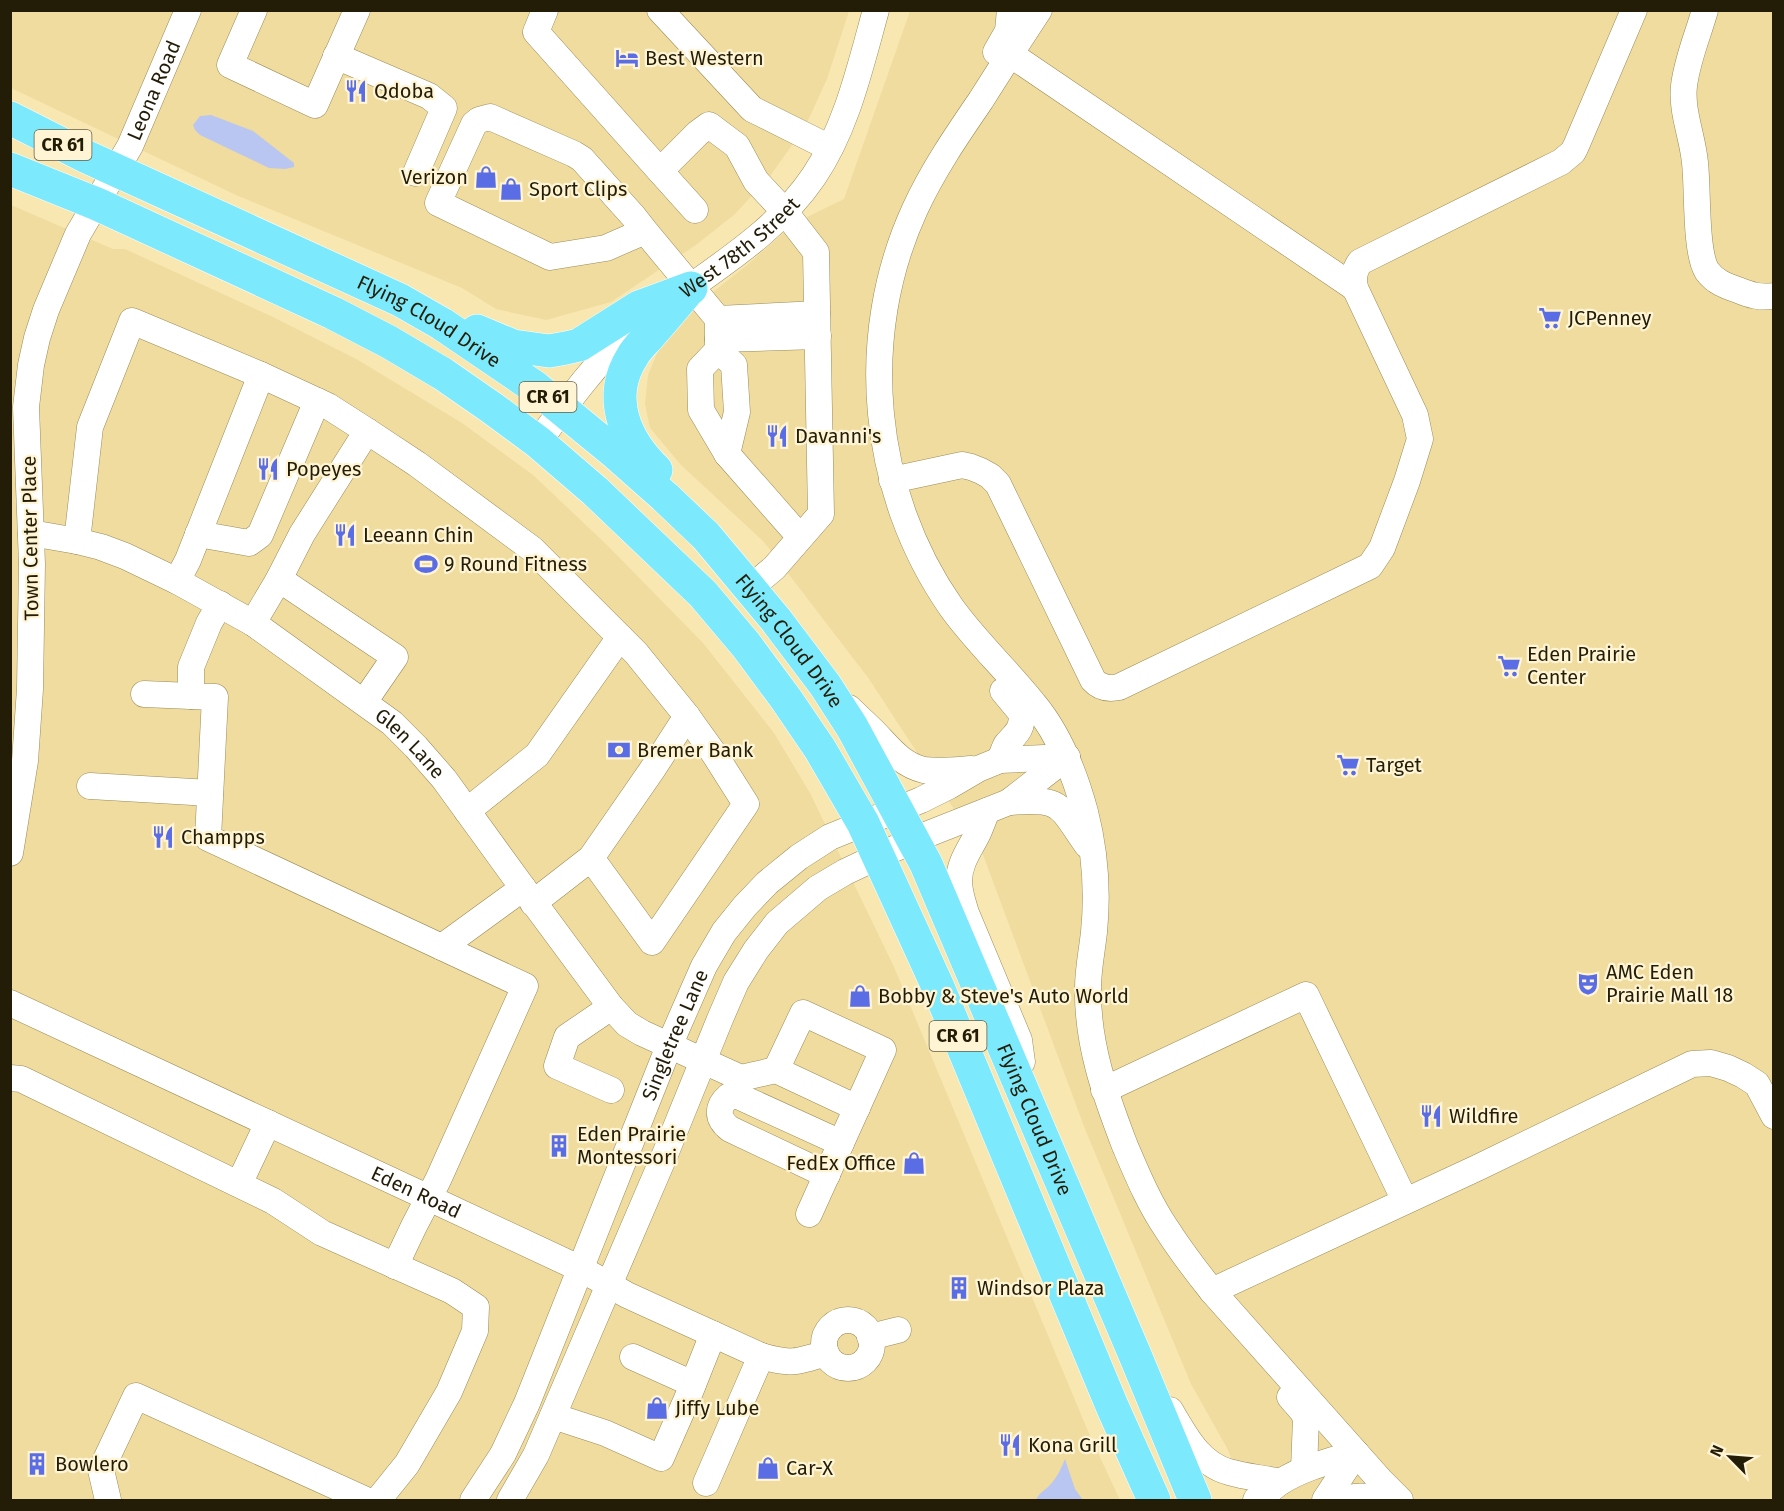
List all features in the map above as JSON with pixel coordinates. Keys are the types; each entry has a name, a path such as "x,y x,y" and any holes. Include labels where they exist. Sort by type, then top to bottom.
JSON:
{"main road":[{"name":"Flying Cloud Drive","path":"10,118 117,170 400,300 442,324 563,409 622,458 706,536 776,620 825,685 852,727 926,864 1196,1500"},
{"name":"Flying Cloud Drive","path":"10,169 97,204 333,313 389,342 453,381 538,442 618,512 703,594 746,645 797,716 820,749 863,823 938,987 1112,1406 1154,1500"},
{"path":"400,300 513,346 549,351 579,345 639,307 690,288"},
{"path":"690,288 632,356 619,389 620,408 630,437 650,463 694,505 706,536"}],"street":[{"name":"Leona Road","path":"117,170 188,10"},
{"path":"254,10 230,65 315,105 357,10"},
{"path":"544,10 536,32 695,210"},
{"path":"660,10 752,109 830,148"},
{"name":"West 78th Street","path":"538,442 598,364 624,338 741,250 785,212 814,176 847,110 876,10"},
{"path":"986,91 997,49 1008,32 1010,10"},
{"path":"1039,10 926,185 903,237 887,295 879,358 881,422 892,480 916,547 933,579 952,609 1036,706 1067,757 1084,810 1095,875 1096,901 1088,986 1092,1046 1104,1090 1146,1194 1186,1259 1218,1298 1356,1454 1400,1500"},
{"path":"892,480 962,465 990,477 998,484 1093,680 1103,687 1119,687 1370,566 1382,548 1413,462 1419,443 1419,429 1415,415 1355,288 1353,278 1355,269 1360,262 1568,157 1576,146 1634,10"},
{"path":"1705,10 1688,65 1684,87 1695,162 1703,262 1711,276 1722,284 1754,296 1773,296"},
{"path":"1010,54 1355,288"},
{"path":"336,56 429,96 444,108 416,173"},
{"path":"645,231 606,248 550,257 438,203 474,124 478,120 490,117 582,159 634,217 690,288 734,365 737,412 727,454"},
{"path":"660,171 709,125 737,146 756,182 785,212 816,252 821,514 774,568 750,588"},
{"name":"Town Center Place","path":"10,853 25,761 32,635 26,407 31,365 46,310 78,234 117,170"},
{"path":"77,541 90,427 132,321 328,406 417,464 532,549 636,653 687,716 746,804 652,942 591,858"},
{"path":"718,334 817,330"},
{"path":"718,334 700,369 701,410 727,454 800,537"},
{"path":"177,581 261,375"},
{"path":"701,387 735,386"},
{"path":"198,534 249,543 260,535 316,402"},
{"path":"253,623 302,534 367,431"},
{"name":"Glen Lane","path":"31,533 77,541 125,556 177,581 253,623 392,723 444,779 528,896 611,1007 627,1024 669,1047 702,1060 740,1087 841,1143"},
{"path":"279,579 395,657 364,702"},
{"path":"191,696 191,667 209,623 220,604"},
{"path":"467,811 537,755 620,637"},
{"path":"979,642 984,669 1023,714 1019,732 989,764"},
{"path":"825,685 900,759 917,768 939,771 1067,757"},
{"path":"144,694 215,697 208,838 525,986 429,1198 395,1266"},
{"path":"442,947 591,858 687,716"},
{"path":"1028,1104 1019,1040 966,913 959,879 966,852 998,807 1067,757"},
{"name":"Singletree Lane","path":"473,1500 508,1444 669,1047 704,966 724,932 767,883 799,857 830,837 897,810 989,764"},
{"path":"90,786 210,794"},
{"path":"998,807 1033,800 1047,801 1064,811 1092,852"},
{"name":"Singletree Lane","path":"510,1500 536,1455 666,1152 702,1060 736,982 756,950 777,923 818,888 845,872 913,840 998,807"},
{"path":"1104,1090 1306,995 1405,1201"},
{"name":"Eden Road","path":"10,1003 142,1063 580,1269 627,1295 761,1356 795,1363 826,1353"},
{"path":"611,1007 567,1037 557,1066 611,1090"},
{"path":"809,1214 827,1175 883,1050 803,1013 776,1070 740,1087 729,1096 722,1104 720,1116 730,1129 827,1175"},
{"path":"1218,1298 1405,1201 1692,1064 1711,1063 1743,1075 1756,1084 1773,1116"},
{"path":"776,1070 857,1108"},
{"path":"10,1078 21,1079 239,1184 273,1201 322,1233 452,1291 476,1307 475,1331 449,1392 406,1464 378,1500"},
{"path":"239,1184 268,1123"},
{"path":"1218,1298 1250,1354 1303,1412 1307,1431 1304,1443 1304,1469"},
{"path":"848,1320 862,1325 870,1337 871,1345 867,1358 855,1367 841,1367 829,1359 826,1353 825,1338 828,1331 840,1322 848,1320"},
{"path":"870,1337 898,1330"},
{"path":"553,1416 605,1433 661,1458 713,1334"},
{"path":"1135,1354 1185,1436 1204,1458 1230,1473 1280,1482"},
{"path":"706,1483 761,1356"},
{"path":"633,1357 693,1384"},
{"path":"108,1500 100,1470 136,1396 366,1500"},
{"path":"1256,1500 1280,1482 1304,1469 1356,1454"},
{"path":"1325,1500 1356,1454"},
{"path":"1341,1500 1357,1496 1377,1500"}],"shaded area":[{"path":"10,11 849,11 827,79 805,127 770,176 735,214 696,245 611,302 546,320 496,309 462,288 236,195 11,88"},
{"name":"Eden Prairie Center","path":"910,11 1773,11 1773,1500 1249,1500 1227,1448 1191,1384 1085,1129 982,852 869,679 764,542 681,465 650,428 645,404 648,375 663,339 695,306 795,223 844,199"},
{"path":"11,205 113,249 125,249 275,318 358,360 462,423 533,475 607,545 703,643 774,733 810,793 894,967 1090,1436 1120,1500 11,1500"}],"water":[{"path":"211,115 253,131 294,163 294,167 269,168 200,135 193,125 200,116"},
{"path":"1065,1459 1075,1489 1083,1500 1036,1500 1054,1480"}],"place":[{"name":"Best Western","path":"627,58"},
{"name":"Qdoba","path":"356,91"},
{"name":"Verizon","path":"486,177"},
{"name":"Sport Clips","path":"511,189"},
{"name":"JCPenney","path":"1550,318"},
{"name":"Davanni's","path":"777,436"},
{"name":"Popeyes","path":"268,469"},
{"name":"Leeann Chin","path":"345,535"},
{"name":"9 Round Fitness","path":"426,564"},
{"name":"Eden Prairie Center","path":"1509,666"},
{"name":"Bremer Bank","path":"619,750"},
{"name":"Target","path":"1348,765"},
{"name":"Champps","path":"163,837"},
{"name":"AMC Eden Prairie Mall 18","path":"1588,984"},
{"name":"Bobby & Steve's Auto World","path":"860,996"},
{"name":"Wildfire","path":"1431,1116"},
{"name":"Eden Prairie Montessori","path":"559,1146"},
{"name":"FedEx Office","path":"914,1163"},
{"name":"Windsor Plaza","path":"959,1288"},
{"name":"Jiffy Lube","path":"657,1408"},
{"name":"Kona Grill","path":"1010,1445"},
{"name":"Bowlero","path":"37,1464"},
{"name":"Car-X","path":"768,1468"}]}
